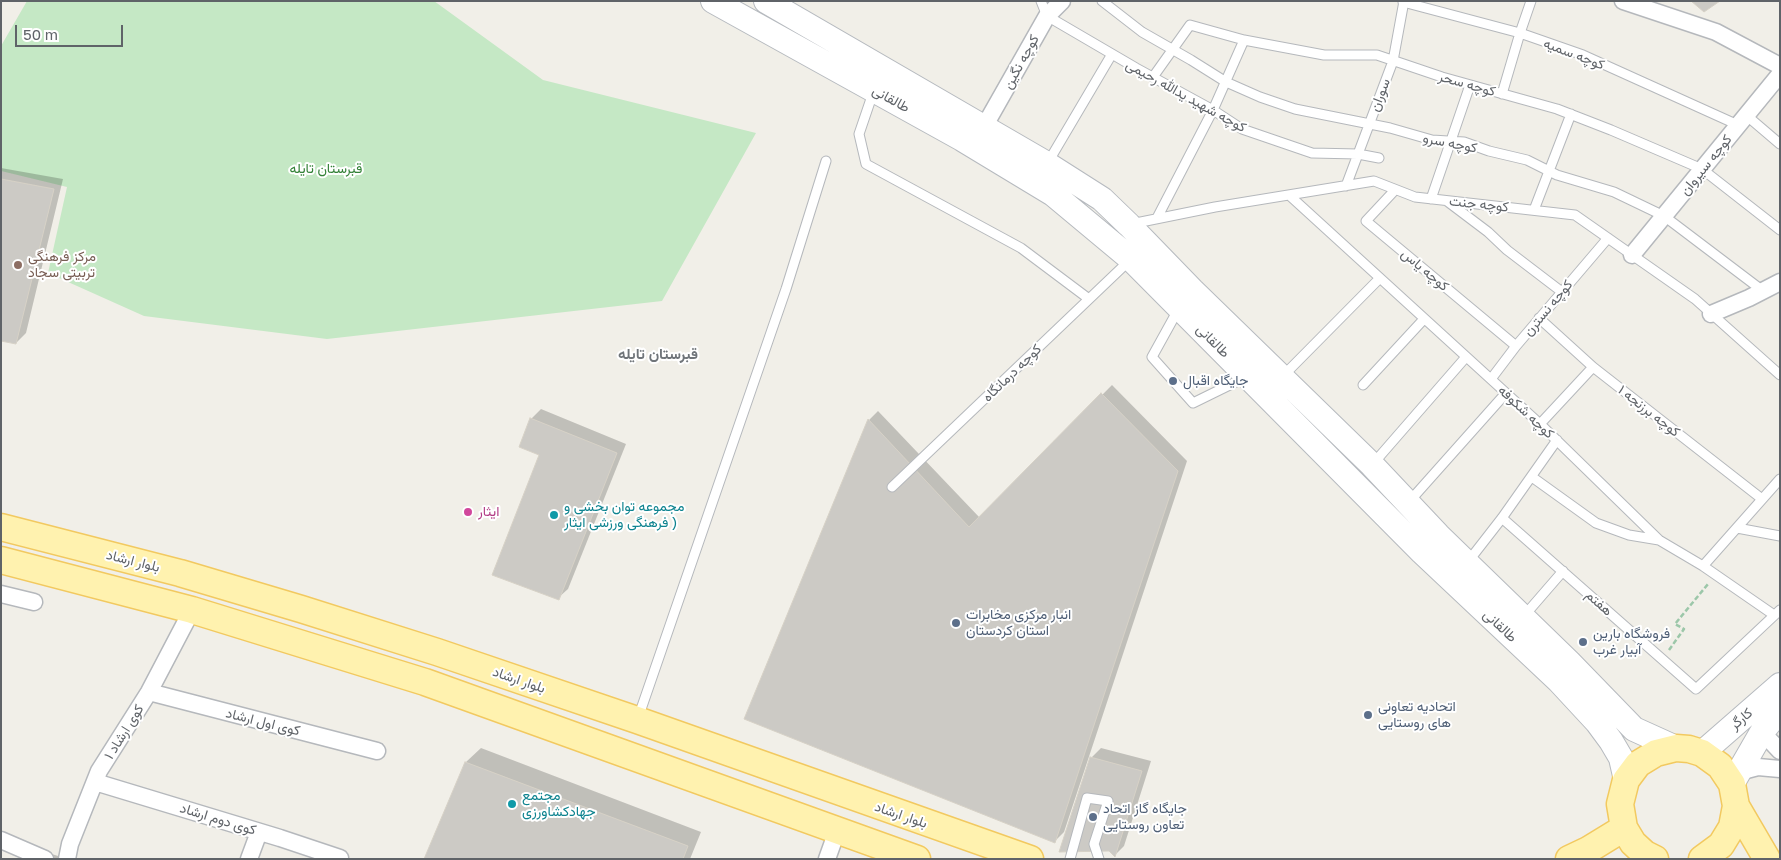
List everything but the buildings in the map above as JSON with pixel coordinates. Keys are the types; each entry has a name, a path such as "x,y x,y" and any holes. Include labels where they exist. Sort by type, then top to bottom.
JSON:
{"main road":[{"name":"طالقانی","path":"713,1 962,139 1053,194 1131,258 1422,552 1470,576 1523,617 1634,729 1676,748"},
{"name":"طالقانی","path":"778,4 965,118 1047,164 1102,199 1192,290 1372,465 1408,503 1612,741 1621,758 1626,780"},
{"path":"770,33 778,4"},
{"name":"بلوار ارشاد","path":"1,527 180,573 437,652 1030,859"},
{"path":"1,560 192,610 425,682 917,859"},
{"name":"کارگر","path":"1702,753 1780,684"},
{"name":"کارگر","path":"1735,787 1762,732 1780,710"},
{"path":"647,762 649,725"},
{"path":"1655,859 1645,854 1633,842 1624,828 1620,804 1626,780 1638,764 1656,753 1676,748 1702,753 1720,766 1735,787 1767,859"},
{"path":"1702,859 1721,845 1732,827 1735,787"},
{"path":"1568,859 1588,850 1624,828"}],"street":[{"name":"کوچه نگین","path":"984,127 1044,8 1062,1"},
{"path":"1623,1 1716,32 1780,66"},
{"name":"کوچه سیروان","path":"1632,255 1780,74"},
{"path":"1711,314 1780,282"},
{"path":"1,594 34,602"},
{"name":"کوی ارشاد ۱","path":"67,859 70,844 99,771 149,692 192,610"},
{"name":"کوی اول ارشاد","path":"149,692 376,751"},
{"path":"1762,732 1780,751"},
{"path":"1735,787 1758,767 1780,769"},
{"name":"کوی دوم ارشاد","path":"95,782 340,858"},
{"path":"827,859 838,831"},
{"path":"249,859 259,832"},
{"path":"1,840 45,859"}],"lane":[{"name":"کوچه سرو","path":"1102,1 1142,32 1226,82 1260,97 1295,109 1369,123 1432,140 1464,142 1489,151 1527,160 1557,175 1614,192 1664,216 1763,291"},
{"path":"1502,94 1531,1"},
{"name":"کوچه سمیه","path":"1404,2 1520,33 1583,55 1742,120 1780,144"},
{"name":"سوران","path":"1346,186 1393,61 1404,2"},
{"name":"کوچه شهید یدالله رحیمی","path":"1044,8 1112,54 1213,110 1242,129 1312,153 1358,154 1379,158"},
{"name":"کوچه سحر","path":"1153,78 1190,25 1244,40 1324,56 1377,56 1570,114 1702,169 1780,230"},
{"path":"1157,218 1213,110 1244,40"},
{"path":"1047,164 1112,54"},
{"path":"1431,199 1470,85"},
{"path":"874,90 859,134 866,164 1021,248 1089,299"},
{"path":"1534,210 1570,114"},
{"path":"649,725 826,161"},
{"name":"کوچه جنت","path":"1129,225 1157,218 1374,181 1414,197 1575,215 1695,300 1780,375"},
{"name":"کوچه یاس","path":"1395,190 1366,221 1516,346"},
{"name":"کوچه شکوفه","path":"1288,195 1540,424 1659,540 1704,566 1777,613"},
{"path":"1446,201 1488,232 1507,250 1562,292"},
{"name":"کوچه نسترن","path":"1491,379 1539,318 1608,238"},
{"name":"کوچه درمانگاه","path":"892,487 1131,258"},
{"path":"1282,376 1380,278"},
{"path":"1180,308 1152,357 1193,403 1248,376"},
{"path":"1363,385 1424,318"},
{"name":"کوچه برزنجه ۱","path":"1539,318 1593,367 1762,499"},
{"path":"1372,465 1466,357"},
{"path":"1540,424 1593,367"},
{"path":"1408,503 1506,393"},
{"path":"1470,576 1502,518 1557,440"},
{"path":"1532,477 1596,523 1629,535 1659,540"},
{"path":"1704,566 1780,480"},
{"name":"هفتم","path":"1502,518 1696,689 1777,613"},
{"path":"1737,528 1780,536"},
{"path":"1523,617 1563,571"},
{"path":"1070,859 1086,798 1108,801 1094,844 1099,859"}],"path":[{"path":"1662,659 1684,629 1675,624 1715,574"}],"green space":[{"name":"قبرستان تایله","path":"27,1 434,1 543,80 756,133 662,301 327,339 144,316 48,273 67,187 1,171 1,46"}],"place":[{"name":"مرکز فرهنگی تربیتی سجاد","path":"18,265"},
{"name":"جایگاه اقبال","path":"1173,381"},
{"name":"ایثار","path":"468,512"},
{"name":"مجموعه توان بخشی و فرهنگی ورزشی ایثار )","path":"554,515"},
{"name":"انبار مرکزی مخابرات استان کردستان","path":"956,623"},
{"name":"فروشگاه بارین آبیار غرب","path":"1583,642"},
{"name":"اتحادیه تعاونی های روستایی","path":"1368,715"},
{"name":"مجتمع جهادکشاورزی","path":"512,804"},
{"name":"جایگاه گاز اتحاد تعاون روستایی","path":"1093,817"}],"district":[{"name":"قبرستان تایله","path":"658,354"}]}
